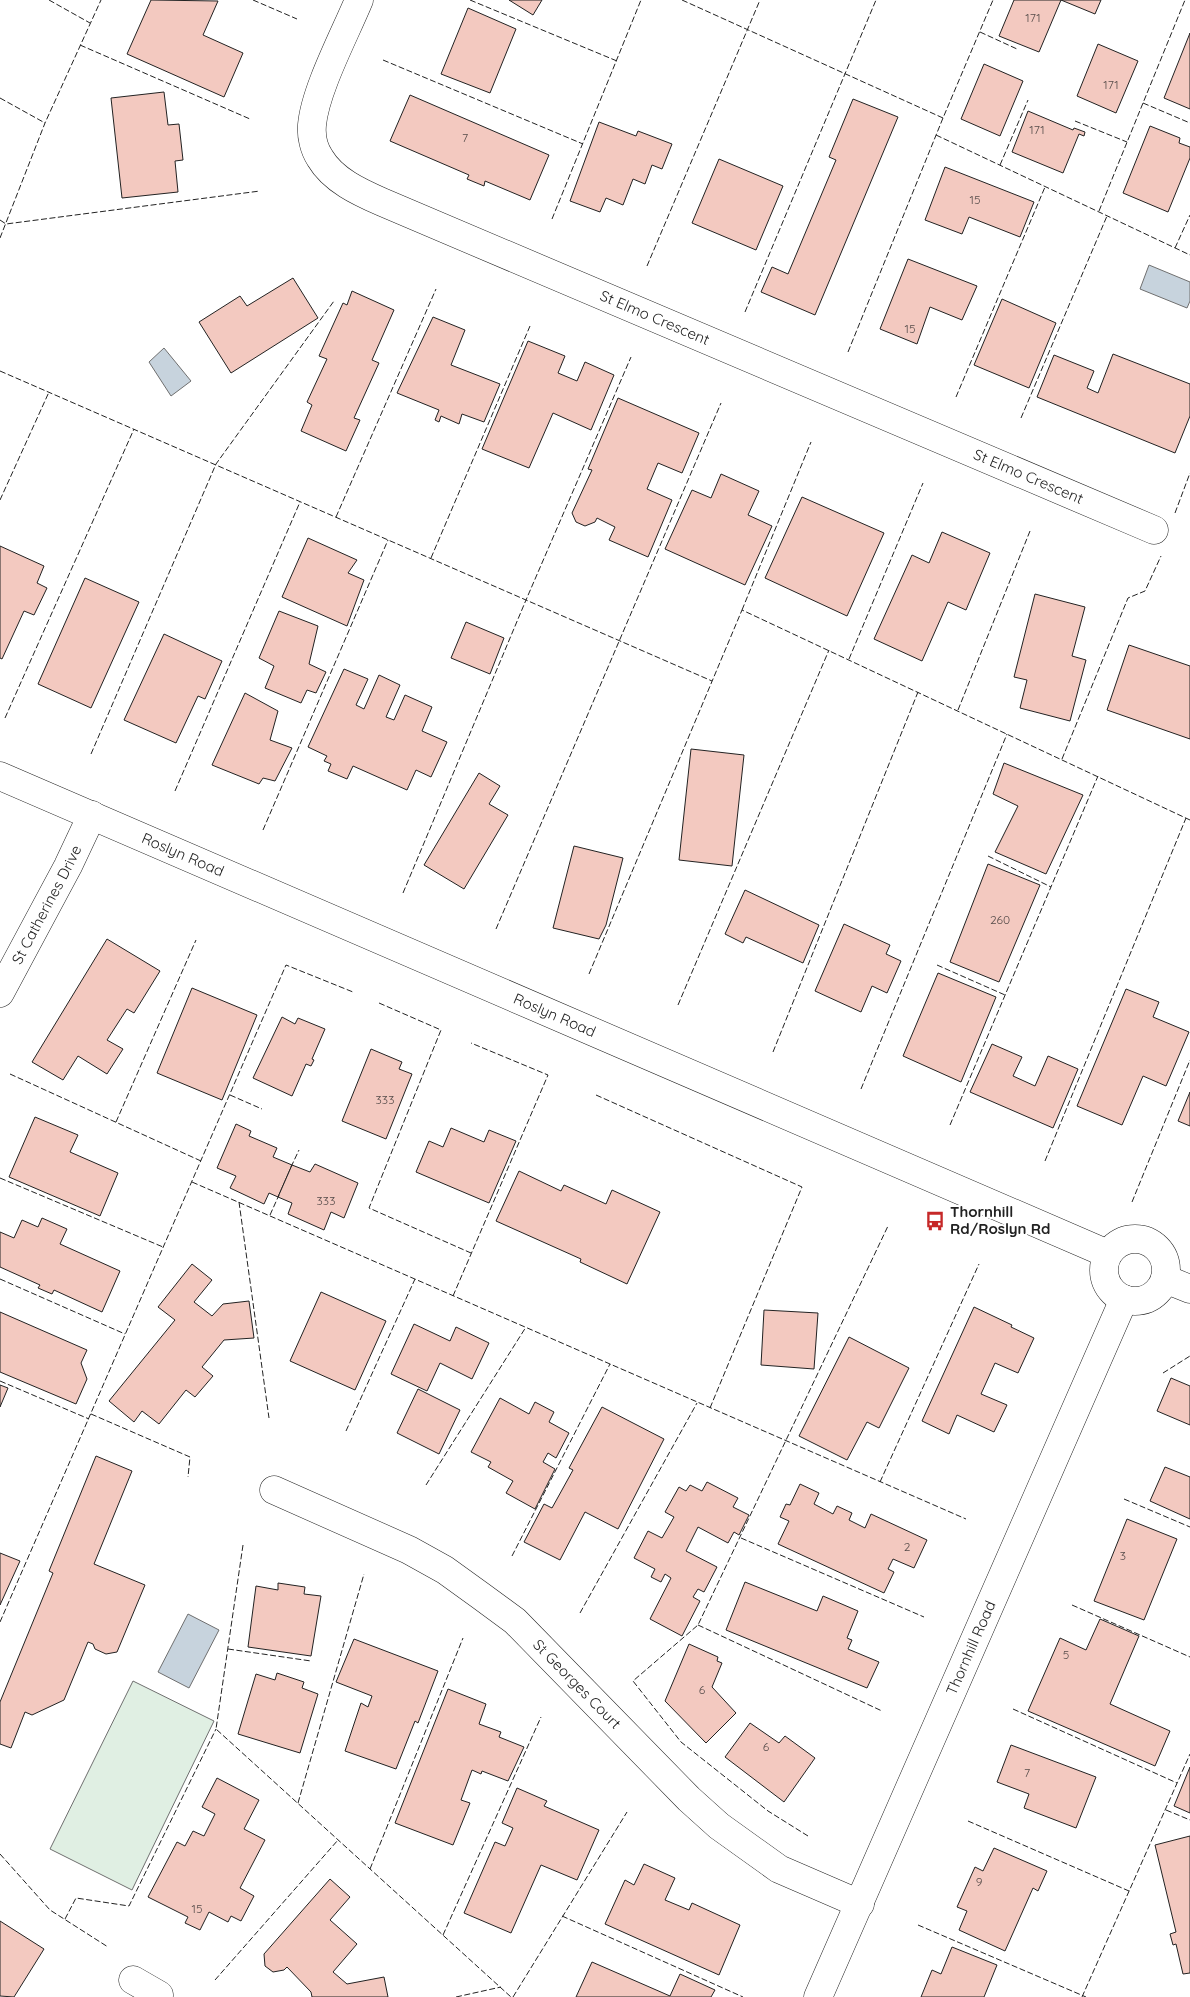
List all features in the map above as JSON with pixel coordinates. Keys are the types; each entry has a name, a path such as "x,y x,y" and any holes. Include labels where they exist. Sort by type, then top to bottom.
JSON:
{"street":[{"name":"St Elmo Crescent","path":"359,0 322,87 312,127 314,143 320,158 344,182 382,202 1154,530"},
{"name":"Roslyn Road","path":"0,776 1108,1254"},
{"name":"St Catherines Drive","path":"0,993 68,866 92,815"},
{"path":"1132,1238 1152,1243 1164,1258 1165,1278 1156,1293 1149,1298 1132,1301 1124,1299 1115,1294 1108,1286 1104,1275 1104,1265 1108,1254 1114,1246 1132,1238"},
{"path":"1165,1278 1190,1289"},
{"name":"Thornhill Road","path":"818,1997 1124,1299"},
{"name":"St Georges Court","path":"274,1490 408,1550 452,1575 515,1621 689,1799 718,1826 779,1868 860,1904"},
{"path":"133,1980 159,1996"}],"green space":[{"path":"133,1681 214,1721 132,1890 50,1849"}],"shaded area":[{"path":"1149,265 1190,282 1190,301 1187,308 1140,289"},
{"path":"164,348 191,381 171,396 149,362"},
{"path":"188,1614 219,1630 189,1688 158,1672"}],"building":[{"path":"151,0 218,1 203,35 243,53 224,97 127,54"},
{"path":"509,0 542,0 533,15"},
{"path":"1014,0 1061,0 1039,52 999,36"},
{"path":"1061,0 1101,0 1095,14"},
{"path":"468,8 516,29 490,93 441,74"},
{"path":"1190,33 1190,109 1164,98"},
{"path":"1098,44 1138,61 1116,113 1077,96"},
{"path":"984,64 1023,81 1000,136 961,119"},
{"path":"164,92 168,125 179,124 183,160 175,161 178,192 122,198 111,98"},
{"path":"410,95 549,155 530,200 485,181 484,186 467,179 469,175 390,141"},
{"path":"853,99 898,117 815,315 761,292 772,267 788,274 836,160 829,157"},
{"path":"1028,111 1073,130 1074,128 1085,132 1084,136 1079,134 1063,173 1012,152"},
{"path":"599,122 636,136 638,131 672,144 662,169 652,165 645,184 633,179 623,205 606,198 600,212 570,201"},
{"path":"1150,126 1180,138 1179,143 1190,147 1190,158 1168,212 1123,193"},
{"path":"719,159 783,186 756,250 692,223"},
{"path":"945,167 1034,202 1020,237 969,217 962,234 925,220"},
{"path":"908,259 977,286 962,320 930,307 917,344 880,329"},
{"path":"293,278 318,318 231,373 199,322 240,296 247,306"},
{"path":"352,291 394,310 372,360 379,363 354,418 360,420 346,451 301,431 312,405 307,402 327,359 319,356 343,303 347,305"},
{"path":"1002,299 1056,323 1029,388 974,365"},
{"path":"433,317 465,330 451,365 500,384 484,422 462,414 459,424 441,416 439,422 435,420 439,410 397,393"},
{"path":"528,341 565,356 558,373 577,381 585,362 614,375 591,430 553,413 529,468 482,449"},
{"path":"1113,354 1190,384 1190,416 1175,453 1037,397 1054,355 1094,371 1087,388 1098,393"},
{"path":"618,398 699,433 682,473 658,463 647,489 672,500 648,557 609,540 615,527 597,518 595,522 585,526 576,522 572,513 592,470 588,469"},
{"path":"721,474 759,491 748,515 772,526 745,585 665,549 692,490 711,498"},
{"path":"802,497 884,533 847,616 765,578"},
{"path":"942,532 990,553 966,610 948,602 922,661 874,639 912,555 929,563"},
{"path":"308,538 357,560 348,573 364,580 347,626 282,597"},
{"path":"0,546 44,566 37,583 47,588 34,615 24,611 2,659 0,658"},
{"path":"85,578 139,602 91,708 38,684"},
{"path":"1035,594 1085,607 1072,656 1086,660 1070,721 1020,708 1027,680 1014,677"},
{"path":"279,611 318,626 309,664 326,672 316,693 307,690 301,703 265,688 274,666 259,658"},
{"path":"466,622 504,638 490,674 451,658"},
{"path":"164,634 222,661 205,699 198,696 176,743 124,720"},
{"path":"1129,645 1190,666 1190,739 1107,710"},
{"path":"344,669 368,679 356,705 364,709 379,675 400,685 386,717 394,720 405,695 432,707 422,731 447,742 431,777 416,770 407,790 353,766 347,779 328,771 331,764 324,761 327,756 308,747"},
{"path":"245,693 278,711 270,740 292,748 275,781 263,778 259,784 212,765"},
{"path":"691,749 744,755 732,866 679,860"},
{"path":"1004,763 1083,795 1046,874 995,852 1018,806 993,794"},
{"path":"479,773 500,786 489,804 508,815 464,889 424,865"},
{"path":"574,846 623,858 606,925 599,939 553,928"},
{"path":"988,864 1040,885 999,982 950,962"},
{"path":"745,890 819,925 803,963 746,937 743,943 725,934"},
{"path":"844,924 890,945 886,954 901,961 887,993 872,986 861,1012 815,991"},
{"path":"107,939 160,971 134,1013 127,1009 107,1040 123,1049 107,1074 78,1056 63,1080 32,1062"},
{"path":"938,973 996,997 961,1082 903,1056"},
{"path":"192,988 257,1015 222,1100 157,1073"},
{"path":"1126,989 1159,1002 1153,1017 1189,1032 1166,1086 1143,1076 1122,1125 1077,1106"},
{"path":"282,1017 295,1024 298,1018 325,1029 312,1059 314,1060 311,1066 306,1064 292,1096 253,1078"},
{"path":"992,1044 1022,1057 1013,1076 1035,1086 1048,1056 1078,1069 1053,1128 970,1092"},
{"path":"371,1049 402,1062 399,1069 412,1074 386,1139 342,1121"},
{"path":"1190,1092 1190,1126 1178,1121"},
{"path":"35,1117 78,1135 70,1152 118,1173 100,1216 9,1177"},
{"path":"236,1124 251,1131 249,1136 277,1148 273,1157 292,1165 278,1197 269,1193 264,1204 230,1188 236,1176 217,1168"},
{"path":"451,1128 484,1142 489,1130 516,1141 489,1203 416,1172 429,1141 443,1147"},
{"path":"315,1164 358,1183 344,1218 331,1212 324,1230 288,1214 292,1203 278,1197 292,1165 310,1172"},
{"path":"519,1171 561,1191 564,1185 606,1204 612,1190 660,1212 627,1284 580,1262 581,1259 496,1221"},
{"path":"42,1218 67,1229 60,1244 120,1271 102,1312 54,1290 52,1294 38,1288 40,1285 0,1267 0,1232 14,1238 22,1220 38,1227"},
{"path":"192,1264 212,1280 194,1302 212,1316 223,1304 249,1301 254,1338 224,1340 202,1367 213,1376 195,1397 186,1390 159,1424 142,1411 134,1422 109,1401 175,1320 158,1307"},
{"path":"321,1292 386,1321 355,1390 290,1361"},
{"path":"974,1307 1034,1338 1018,1373 995,1363 981,1394 1007,1405 994,1432 957,1415 949,1434 922,1421"},
{"path":"764,1310 818,1313 814,1369 761,1365"},
{"path":"0,1312 87,1350 81,1363 87,1379 76,1404 0,1372"},
{"path":"414,1324 450,1341 456,1327 489,1343 472,1379 440,1363 427,1391 391,1374"},
{"path":"849,1337 909,1368 879,1428 867,1422 847,1460 799,1436"},
{"path":"1171,1378 1190,1386 1190,1425 1157,1411"},
{"path":"0,1385 8,1388 0,1407"},
{"path":"418,1389 460,1410 439,1454 397,1433"},
{"path":"500,1398 529,1414 535,1402 554,1412 549,1422 569,1433 556,1458 548,1453 543,1462 555,1469 535,1509 506,1493 513,1481 488,1467 491,1462 471,1452"},
{"path":"602,1407 664,1439 618,1529 585,1512 560,1560 524,1542 544,1504 552,1508 573,1470 569,1468"},
{"path":"96,1456 132,1471 94,1564 145,1585 117,1652 106,1654 95,1649 93,1644 88,1642 64,1700 32,1715 25,1712 11,1748 0,1744 0,1702 53,1573 49,1571"},
{"path":"1165,1467 1190,1477 1190,1519 1150,1501"},
{"path":"707,1482 738,1498 733,1507 749,1515 739,1535 734,1532 728,1543 698,1527 686,1551 717,1567 704,1592 698,1589 693,1597 700,1601 682,1636 650,1619 671,1578 665,1574 661,1582 651,1577 655,1569 634,1558 648,1531 662,1538 674,1517 665,1512 679,1487 686,1491 690,1485 702,1491"},
{"path":"800,1484 819,1493 814,1504 833,1514 837,1506 852,1513 849,1520 865,1528 871,1514 927,1540 914,1568 893,1559 888,1569 894,1572 884,1593 778,1544 789,1521 780,1517 786,1504 790,1505"},
{"path":"1127,1519 1177,1539 1144,1620 1094,1601"},
{"path":"0,1553 20,1561 0,1605"},
{"path":"745,1582 817,1611 823,1596 858,1611 847,1638 852,1640 848,1649 879,1662 867,1688 726,1630"},
{"path":"278,1583 305,1587 304,1594 321,1596 311,1656 248,1647 256,1586 278,1590"},
{"path":"1100,1619 1139,1636 1110,1704 1170,1731 1155,1766 1028,1711 1060,1638 1086,1650"},
{"path":"354,1639 438,1671 418,1723 415,1721 396,1769 345,1751 361,1703 368,1707 372,1696 336,1682"},
{"path":"689,1644 718,1657 717,1661 722,1663 712,1687 736,1713 706,1743 665,1701"},
{"path":"277,1673 304,1682 302,1688 318,1694 300,1753 238,1734 256,1674 275,1680"},
{"path":"448,1689 486,1704 479,1724 501,1732 499,1737 524,1747 508,1781 482,1771 481,1774 472,1770 461,1800 470,1803 453,1845 395,1823"},
{"path":"750,1723 779,1743 785,1736 815,1758 784,1802 725,1757"},
{"path":"1011,1745 1096,1777 1076,1828 1024,1808 1029,1794 997,1782"},
{"path":"1190,1767 1190,1813 1174,1806"},
{"path":"217,1778 259,1800 244,1829 265,1840 240,1888 254,1896 241,1921 231,1916 228,1922 209,1912 200,1930 185,1923 188,1917 148,1897 177,1842 185,1846 193,1831 204,1836 215,1814 202,1807"},
{"path":"517,1788 547,1801 544,1806 599,1830 577,1880 541,1865 511,1933 464,1913 495,1842 505,1846 513,1828 502,1823"},
{"path":"1190,1836 1190,1973 1183,1974 1176,1944 1173,1945 1170,1934 1176,1932 1155,1845"},
{"path":"994,1848 1047,1871 1038,1891 1033,1888 1005,1951 959,1930 967,1911 957,1907 975,1867 983,1871"},
{"path":"644,1864 675,1878 665,1900 689,1910 692,1903 740,1925 719,1975 605,1924 625,1880 634,1885"},
{"path":"330,1879 350,1897 330,1920 357,1944 333,1972 347,1984 384,1977 388,1997 312,1997 311,1992 287,1967 284,1970 273,1972 265,1966 264,1954"},
{"path":"0,1921 44,1949 14,1997 0,1996"},
{"path":"952,1947 997,1965 984,1997 921,1997 932,1970 941,1974"},
{"path":"592,1962 670,1996 680,1974 715,1990 711,1997 576,1997"}],"fence":[{"path":"49,0 90,23"},
{"path":"0,238 45,123 101,0"},
{"path":"253,0 297,19"},
{"path":"470,0 617,61"},
{"path":"552,219 641,0"},
{"path":"682,0 943,118 993,0"},
{"path":"647,266 760,0"},
{"path":"745,312 876,0"},
{"path":"1099,211 1185,0"},
{"path":"980,32 1017,49"},
{"path":"80,45 250,119"},
{"path":"383,60 583,144"},
{"path":"0,98 45,123"},
{"path":"1000,165 1028,100"},
{"path":"1143,103 1190,123"},
{"path":"848,352 943,118"},
{"path":"1075,121 1127,142"},
{"path":"936,135 1190,255"},
{"path":"956,397 1045,187"},
{"path":"0,220 6,224 260,191"},
{"path":"1175,248 1190,215"},
{"path":"1021,418 1107,216"},
{"path":"336,517 436,289"},
{"path":"91,754 216,464 334,301"},
{"path":"431,558 530,326"},
{"path":"403,893 526,600 631,357"},
{"path":"0,371 712,681"},
{"path":"0,500 49,392"},
{"path":"496,929 721,403"},
{"path":"5,718 134,429"},
{"path":"742,610 811,442"},
{"path":"1175,513 1190,473"},
{"path":"849,659 923,483"},
{"path":"175,791 300,502"},
{"path":"958,710 1030,531"},
{"path":"263,830 388,540"},
{"path":"1062,759 1128,598 1145,591 1161,556"},
{"path":"589,974 742,610 1190,820"},
{"path":"678,1005 829,650"},
{"path":"773,1052 918,692"},
{"path":"861,1089 1007,734"},
{"path":"950,1125 1098,776"},
{"path":"1045,1161 1186,818"},
{"path":"988,856 1051,887"},
{"path":"116,1122 196,940"},
{"path":"0,1622 286,965 353,992"},
{"path":"937,965 1005,995"},
{"path":"379,1003 441,1030 369,1208 471,1253"},
{"path":"453,1296 548,1075 471,1043"},
{"path":"1132,1202 1190,1060"},
{"path":"10,1074 201,1161"},
{"path":"230,1095 262,1109"},
{"path":"596,1095 802,1187 710,1408"},
{"path":"291,1167 299,1150"},
{"path":"0,1178 163,1247"},
{"path":"192,1182 966,1519"},
{"path":"270,1215 279,1195"},
{"path":"239,1202 269,1418"},
{"path":"808,1836 768,1811 681,1742 633,1681 698,1625 888,1226"},
{"path":"880,1482 979,1264"},
{"path":"0,1279 125,1334"},
{"path":"346,1431 415,1279"},
{"path":"426,1485 526,1327"},
{"path":"1163,1373 1190,1356"},
{"path":"512,1556 610,1364"},
{"path":"0,1381 89,1419"},
{"path":"580,1613 697,1403"},
{"path":"91,1414 190,1457 188,1477"},
{"path":"1124,1499 1190,1527"},
{"path":"741,1538 924,1617"},
{"path":"243,1545 216,1729 511,1997"},
{"path":"298,1803 364,1574"},
{"path":"1072,1605 1190,1657"},
{"path":"698,1625 882,1711"},
{"path":"370,1869 463,1638"},
{"path":"228,1649 311,1661"},
{"path":"1013,1709 1177,1783"},
{"path":"443,1935 541,1717"},
{"path":"65,1919 76,1898 129,1906 216,1729"},
{"path":"1082,1997 1190,1754"},
{"path":"1166,1810 1190,1820"},
{"path":"513,1997 627,1812"},
{"path":"968,1821 1129,1891"},
{"path":"215,1980 338,1840"},
{"path":"0,1854 50,1910 108,1947"},
{"path":"562,1916 743,1997"},
{"path":"918,1925 1086,1997"},
{"path":"456,1997 501,1987"}],"place":[{"name":"Thornhill Rd/Roslyn Rd","path":"935,1221"}]}
